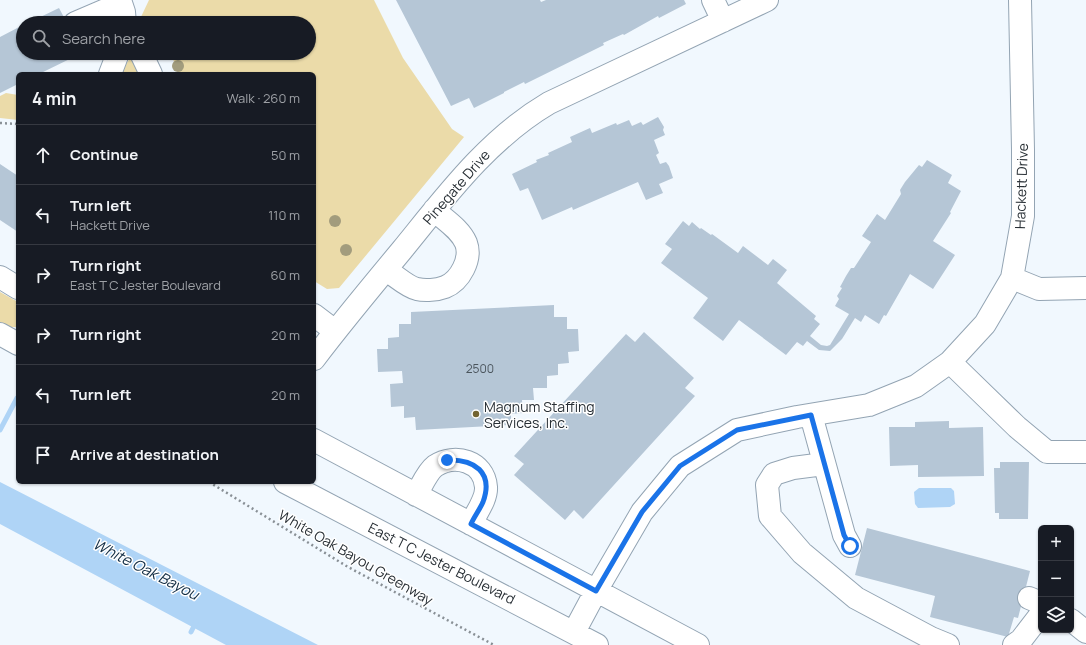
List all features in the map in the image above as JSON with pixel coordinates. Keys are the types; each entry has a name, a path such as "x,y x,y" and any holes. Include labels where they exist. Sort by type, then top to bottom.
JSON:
{"street":[{"path":"713,0 723,22"},
{"name":"Pinegate Drive","path":"316,356 462,176 495,143 530,114 549,103 767,0"},
{"name":"Hackett Drive","path":"574,632 642,512 680,466 737,430 869,405 916,386 950,362 985,324 1012,278 1023,216 1020,0"},
{"path":"99,16 120,10"},
{"path":"111,72 115,60"},
{"path":"144,60 150,72"},
{"path":"386,270 416,289 431,290 445,287 458,277 467,261 467,245 461,234 434,210"},
{"path":"0,277 16,287"},
{"path":"1012,278 1039,289 1086,288"},
{"path":"316,317 335,331"},
{"path":"0,334 16,343"},
{"path":"950,362 1017,427 1047,452 1086,452"},
{"path":"811,415 844,535 850,546"},
{"path":"316,441 698,645"},
{"path":"416,495 433,467 447,460 462,460 475,464 483,474 486,488 483,502 471,524"},
{"path":"824,464 793,468 774,474 767,485 770,516 802,553 856,598 931,638 948,645"},
{"name":"East T C Jester Boulevard","path":"289,484 597,645"},
{"path":"1014,645 1021,640 1037,605"},
{"path":"1074,622 1086,632"}],"path":[{"path":"0,123 16,124"},
{"name":"White Oak Bayou Greenway","path":"212,484 348,567 494,645"}],"shaded area":[{"path":"149,0 374,0 403,58 452,129 464,137 339,288 327,289 316,282 316,72 179,72 173,60 316,60 316,16 141,16"},
{"path":"129,60 134,60 139,72 121,72"},
{"path":"6,93 16,95 16,120 0,118 0,96"},
{"path":"0,292 16,301 16,327 11,327 0,322"}],"water":[{"name":"White Oak Bayou","path":"0,482 318,645 226,645 0,524"},
{"path":"919,488 951,488 954,491 955,504 950,507 918,508 915,504 914,492"}],"building":[{"path":"396,0 540,0 541,2 546,0 684,0 686,4 659,18 658,16 624,35 623,34 603,43 604,45 525,84 524,82 474,108 469,98 451,106"},
{"path":"59,8 63,16 42,16"},
{"path":"16,29 16,60 68,60 43,72 16,72 16,85 0,93 0,37"},
{"path":"658,117 664,127 663,130 665,135 654,140 659,153 656,155 660,164 666,162 669,166 673,178 659,184 663,193 646,200 638,182 573,210 572,207 542,220 528,188 520,191 512,174 537,162 536,160 549,155 548,153 572,142 570,137 590,128 592,133 616,123 617,125 629,120 632,126 641,122 643,125"},
{"path":"927,160 952,175 948,183 961,191 950,212 951,213 933,241 955,255 933,289 910,274 886,316 884,315 879,324 865,315 861,322 855,318 842,339 830,351 819,350 807,341 803,346 797,342 786,355 739,320 723,341 693,318 708,298 661,263 672,249 665,244 683,221 689,226 692,222 700,229 701,228 711,235 712,234 738,253 743,246 768,265 773,259 787,270 777,283 816,316 814,319 820,324 810,336 821,345 830,345 849,314 835,306 839,299 837,296 842,288 840,287 851,268 854,268 871,242 862,236 877,214 885,220 901,194 900,190 905,182 919,165 922,167"},
{"path":"0,164 16,175 16,231 0,220"},
{"path":"554,305 554,317 567,317 567,329 578,329 579,351 568,352 569,363 558,364 558,375 547,376 547,388 533,388 534,400 522,400 523,413 511,414 511,425 416,430 415,417 404,418 404,406 391,407 390,384 403,383 402,371 378,372 377,349 388,349 388,338 399,337 399,324 411,324 411,312"},
{"path":"644,332 694,378 685,388 695,396 583,519 574,510 565,520 514,475 524,464 514,456 626,334 635,342"},
{"path":"949,421 949,428 983,427 984,476 918,477 918,465 890,466 889,427 915,427 915,422"},
{"path":"1000,462 1029,462 1028,519 999,519 999,513 995,513 994,468 1000,468"},
{"path":"867,528 1030,571 1018,618 1014,617 1008,637 930,617 935,596 855,575"}],"waterway":[{"path":"0,430 16,400"},
{"path":"191,632 196,622"}],"place":[{"name":"Magnum Staffing Services, Inc.","path":"476,414"}],"route":[{"path":"447,460 462,460 475,464 483,474 486,488 483,502 471,524 596,591 642,512 680,466 737,430 811,415 844,535 850,546"}]}
